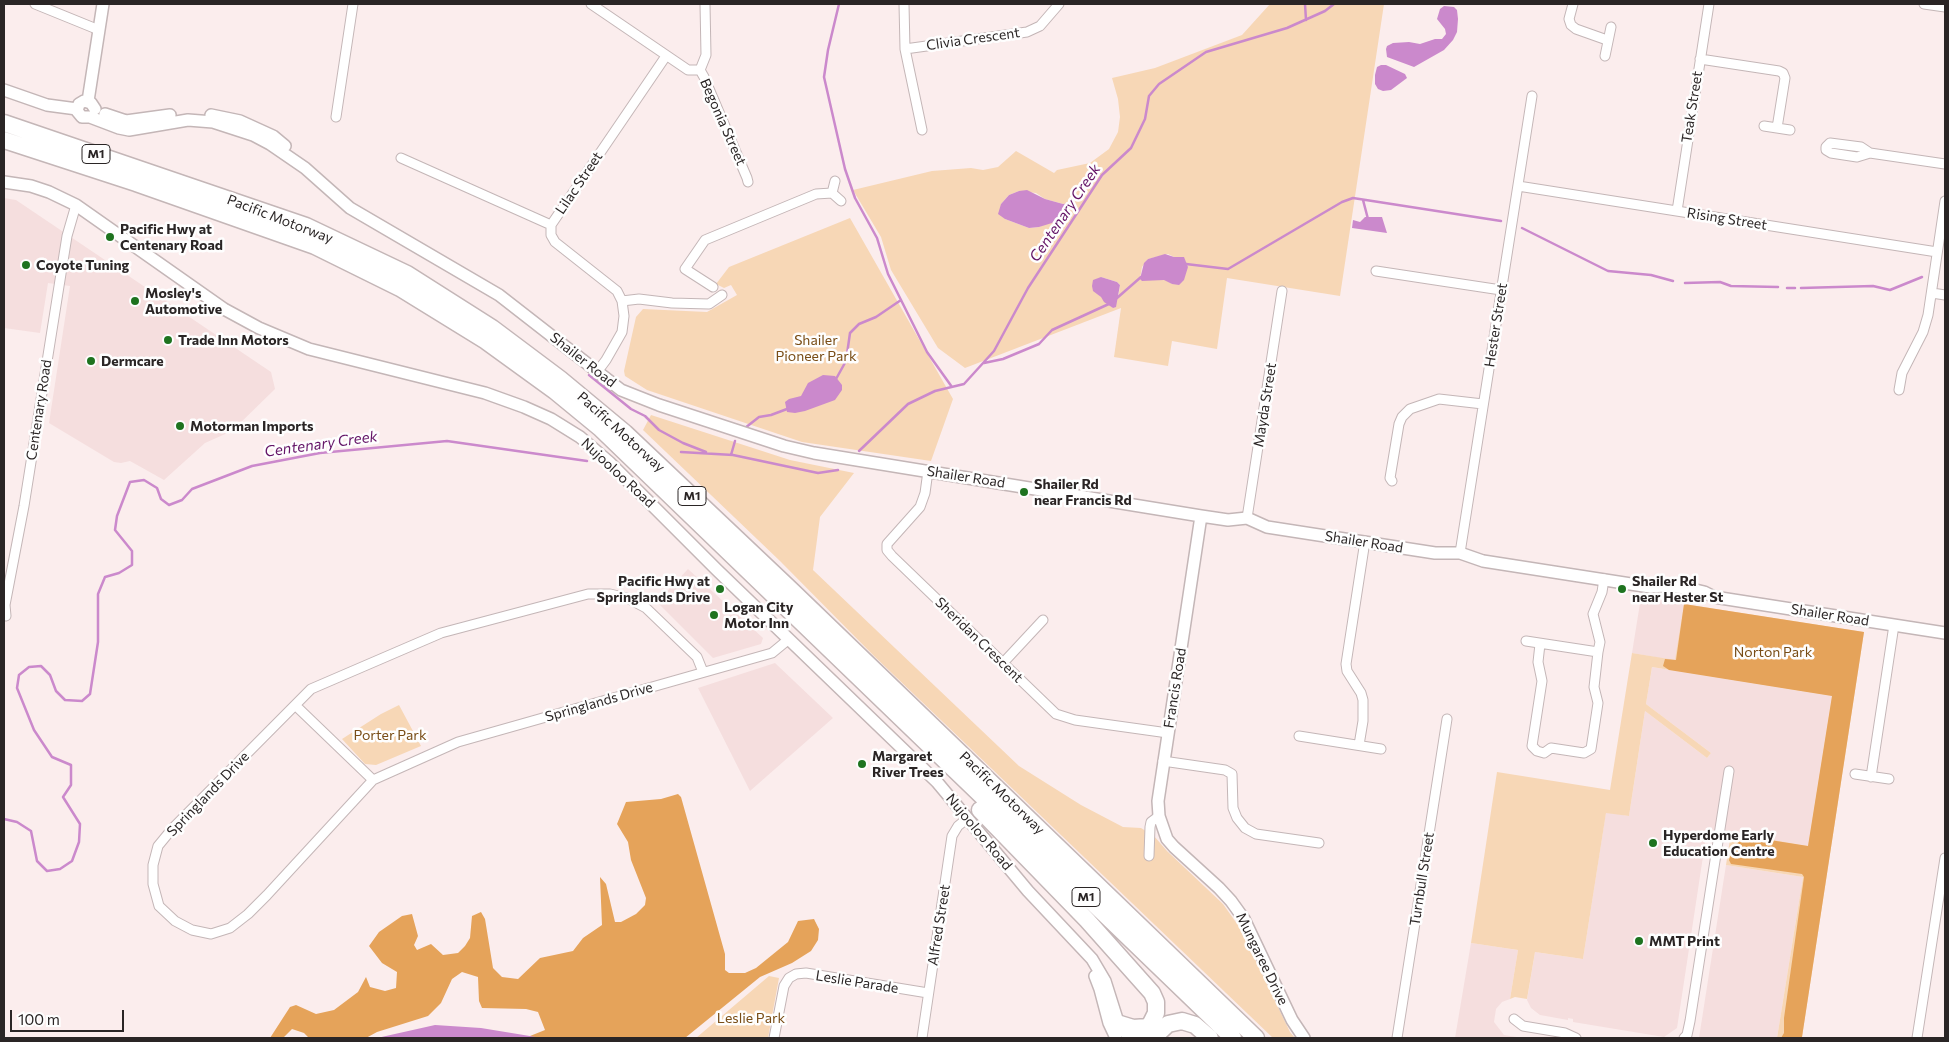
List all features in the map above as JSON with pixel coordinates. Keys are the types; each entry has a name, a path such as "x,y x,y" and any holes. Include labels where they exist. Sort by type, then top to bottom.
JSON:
{"highway":[{"name":"Pacific Motorway","path":"4,123 306,226 407,274 492,328 560,379 626,433 1256,1038"},
{"name":"Pacific Motorway","path":"4,140 136,183 315,246 400,288 486,341 555,391 600,428 1233,1038"},
{"path":"939,755 944,772 1082,914 1152,993 1156,1002 1156,1013 1150,1035"},
{"path":"1150,1035 1168,1024 1182,1021 1194,1025 1210,1038"},
{"path":"1118,1031 1133,1028 1150,1035"}],"street":[{"path":"35,4 99,30"},
{"path":"4,90 47,105 77,109 81,102 91,109 103,4"},
{"path":"336,117 354,4"},
{"path":"591,4 688,70 700,70"},
{"name":"Begonia Street","path":"705,4 706,56 700,70 748,182"},
{"path":"904,4 905,49 922,130"},
{"name":"Clivia Crescent","path":"905,49 1027,32 1040,26 1059,4"},
{"path":"1573,4 1569,20 1571,25 1576,29 1607,40"},
{"name":"Teak Street","path":"1677,211 1709,4"},
{"path":"1924,4 1945,7"},
{"path":"1605,56 1610,27"},
{"name":"Lilac Street","path":"402,158 551,225 666,56"},
{"path":"1700,59 1779,70 1783,73 1784,78 1777,128"},
{"name":"Hester Street","path":"1460,553 1532,96"},
{"name":"Shailer Road","path":"91,109 114,119 126,121 190,113 240,121 273,136 367,217 499,295 621,390 784,446 814,453 1201,516 1228,520 1247,518 1267,527 1435,553 1460,553 1483,561 1650,587 1686,588 1714,596 1945,633"},
{"path":"1764,126 1790,130"},
{"path":"1870,153 1945,164"},
{"path":"832,193 835,181"},
{"name":"Nujooloo Road","path":"4,182 30,186 49,192 76,205 224,309 259,328 316,350 485,393 524,406 572,431 614,467 789,640 937,782 1028,891 1092,959 1102,974 1118,1031 1129,1038"},
{"name":"Rising Street","path":"1518,186 1937,252"},
{"path":"713,287 685,269 705,240 816,194 832,193 842,201"},
{"path":"1899,390 1902,373 1923,332 1932,292 1945,202"},
{"name":"Centenary Road","path":"6,616 5,605 25,496 66,236 76,205"},
{"path":"551,225 551,235 555,242 617,291 622,301 624,316 622,332 597,372"},
{"path":"1376,271 1501,290"},
{"name":"Mayda Street","path":"1247,518 1282,291"},
{"path":"1932,292 1945,295"},
{"path":"622,301 639,299 672,303 709,304 722,295"},
{"path":"1392,481 1390,478 1399,424 1402,417 1410,409 1439,399 1483,404"},
{"name":"Sheridan Crescent","path":"928,471 925,493 920,507 889,540 887,550 892,556 1056,714 1064,718 1168,733"},
{"name":"Francis Road","path":"1149,856 1151,822 1159,816 1158,801 1163,761 1201,516"},
{"path":"1359,745 1363,721 1363,700 1361,693 1347,671 1346,664 1365,541"},
{"path":"1540,644 1538,662 1542,681 1532,746 1537,751 1544,753 1551,748 1584,753 1591,749 1598,703 1594,687 1600,642 1593,614 1602,592 1604,580"},
{"name":"Springlands Drive","path":"703,672 697,657 646,608 627,598 610,594 588,594 441,632 311,689 172,829 158,846 154,865 154,884 159,906 175,921 192,930 211,934 230,928 248,914 267,895 373,780 458,742 772,653 789,640"},
{"path":"1003,663 1043,620"},
{"path":"1872,777 1894,625"},
{"path":"1526,641 1598,652"},
{"path":"295,705 373,780"},
{"name":"Turnbull Street","path":"1397,1038 1447,719"},
{"path":"1299,736 1381,749"},
{"path":"1163,761 1225,770 1232,774 1232,808 1245,828 1256,834 1319,843"},
{"path":"1684,1038 1690,1021 1729,771"},
{"path":"1855,774 1890,779"},
{"name":"Mungaree Drive","path":"1159,816 1167,839 1225,894 1244,920 1292,1020 1304,1038"},
{"name":"Alfred Street","path":"922,1038 952,836 958,826 968,818"},
{"path":"1918,1038 1945,858"},
{"name":"Leslie Parade","path":"774,1038 784,986 789,978 796,974 806,973 928,994"},
{"path":"1514,1019 1523,1026 1565,1033 1576,1038"}],"shaded area":[{"path":"1444,6 1454,7 1457,10 1458,19 1457,32 1444,50 1414,67 1387,57 1387,46 1393,43 1409,42 1420,44 1435,39 1442,39 1446,34 1445,29 1437,19 1440,9"},
{"path":"1386,65 1405,74 1407,78 1391,90 1383,91 1378,89 1375,84 1375,75 1377,67"},
{"path":"1027,190 1045,199 1063,204 1072,203 1058,220 1039,227 1029,228 1005,219 998,214 1001,204 1009,195"},
{"path":"4,198 16,200 271,372 275,389 232,431 205,443 164,480 130,461 114,462 49,423 70,286 48,283 40,333 4,328"},
{"path":"1365,217 1382,217 1387,233 1352,228 1353,220 1360,222"},
{"path":"1165,254 1174,257 1184,257 1188,267 1184,280 1179,285 1164,280 1142,281 1140,279 1144,263 1148,259"},
{"path":"1101,277 1117,282 1120,285 1116,307 1113,308 1104,302 1093,291 1093,280"},
{"path":"823,375 835,376 842,385 842,390 835,400 805,411 787,412 785,402 801,396 808,383"},
{"path":"688,569 763,638 761,644 713,658 657,602"},
{"path":"1641,597 1684,604 1676,661 1632,653"},
{"path":"775,663 833,718 750,791 698,688"},
{"path":"1652,667 1832,696 1808,846 1707,830 1677,1028 1664,1037 1573,1022 1573,1019 1568,1018 1568,1020 1540,1015 1531,1008 1527,1000 1535,952 1583,959 1606,812 1629,816 1645,711 1707,758 1711,753 1646,704"},
{"path":"1726,865 1803,877 1777,1038 1699,1038"},
{"path":"1471,943 1518,950 1510,999 1502,1002 1496,1009 1494,1022 1504,1035 1523,1038 1455,1038"},
{"path":"435,1025 481,1028 542,1038 377,1038"}],"green space":[{"path":"1270,4 1384,4 1340,296 1227,278 1217,349 1172,341 1168,366 1114,357 1121,308 965,368 938,348 891,270 881,237 853,190 932,171 971,168 983,170 998,167 1016,151 1054,173 1057,170 1090,163 1109,149 1118,132 1120,117 1118,99 1112,78 1155,68 1242,35","holes":["1019,191 1036,193 1045,199 1063,204 1071,203 1060,216 1039,227 1029,228 1005,219 1001,204 1009,195","1168,254 1174,257 1183,257 1188,267 1172,284 1164,279 1140,279 1142,267 1148,259","1101,277 1117,282 1120,285 1113,308 1096,292"]},
{"name":"Shailer Pioneer Park","path":"850,218 953,399 931,461 802,442 647,390 625,376 624,371 636,317 643,309 707,312 737,295 731,285 724,288 716,284 729,267"},
{"path":"651,415 790,460 854,473 820,517 813,570 1019,766 1081,805 1123,827 1141,828 1154,836 1167,851 1223,904 1240,928 1290,1032 1295,1038 1273,1038 874,656 780,561 643,430"},
{"path":"1684,604 1864,632 1802,1037 1805,1038 1777,1038 1803,877 1726,865 1731,833 1808,846 1832,696 1652,667 1646,704 1711,753 1707,758 1645,711 1629,816 1606,813 1583,959 1535,952 1527,999 1515,997 1510,999 1518,950 1471,943 1497,772 1610,790 1632,653 1675,660"},
{"name":"Norton Park","path":"1684,604 1864,632 1802,1037 1805,1038 1781,1038 1784,1033 1784,1018 1804,877 1802,874 1731,864 1729,860 1731,853 1736,851 1736,844 1745,837 1808,846 1832,696 1669,670 1663,666 1665,659 1676,660"},
{"name":"Porter Park","path":"399,705 421,746 376,765 365,764 342,739"},
{"path":"678,794 681,797 725,954 725,970 729,973 745,973 756,968 788,942 798,921 814,919 819,929 818,940 811,951 792,963 760,977 685,1038 525,1038 545,1030 538,1012 526,1009 482,1008 479,1001 478,977 462,972 452,979 441,1003 428,1016 377,1032 366,1038 309,1038 304,1033 292,1029 283,1038 270,1038 290,1007 296,1005 316,1014 334,1010 358,992 366,977 370,987 385,991 396,988 397,972 382,963 369,946 379,932 402,916 412,914 418,936 414,945 417,950 431,944 443,955 458,953 465,946 470,938 472,916 481,912 485,919 493,968 502,977 518,979 540,958 573,951 583,938 602,925 600,877 606,884 615,922 621,922 636,914 645,905 646,898 631,860 628,842 617,824 626,802 661,799"},
{"name":"Leslie Park","path":"769,976 779,978 768,1038 696,1038"}],"waterway":[{"path":"839,4 828,50 824,77 845,169 855,198 877,238 888,274 927,352 952,387"},
{"path":"1305,4 1306,20"},
{"name":"Centenary Creek","path":"859,451 908,404 935,391 964,384 994,351 1028,288 1102,175 1131,148 1145,119 1149,96 1159,84 1206,52 1287,28 1325,11 1334,4"},
{"path":"1186,264 1228,269 1342,202 1353,198 1501,221"},
{"path":"1363,200 1368,219"},
{"path":"1522,228 1608,271 1651,275 1673,281"},
{"path":"1117,298 1141,277"},
{"path":"1801,288 1873,286 1890,290 1922,277"},
{"path":"1685,283 1720,282 1731,286 1778,287"},
{"path":"1787,288 1795,288"},
{"path":"836,379 846,361 850,333 859,324 876,317 901,300"},
{"path":"984,363 1003,359 1039,344 1052,330 1111,303"},
{"path":"589,375 631,409 645,416 659,430 683,443 706,452"},
{"path":"745,428 759,417 787,409"},
{"name":"Centenary Creek","path":"4,819 17,822 31,831 37,861 47,871 60,869 72,861 79,842 80,824 63,797 71,785 71,765 52,757 34,730 17,688 19,675 29,667 41,666 50,675 56,691 65,700 82,701 90,694 98,642 98,594 105,577 119,573 132,565 132,551 115,530 117,516 130,482 144,480 157,488 161,499 169,505 182,500 192,489 252,466 320,453 447,441 587,461"},
{"path":"731,455 735,441"},
{"name":"Centenary Creek","path":"681,452 733,455 818,473 838,470"}],"place":[{"name":"Pacific Hwy at Centenary Road","path":"110,237"},
{"name":"Coyote Tuning","path":"26,265"},
{"name":"Mosley's Automotive","path":"135,301"},
{"name":"Trade Inn Motors","path":"168,340"},
{"name":"Dermcare","path":"91,361"},
{"name":"Motorman Imports","path":"180,426"},
{"name":"Shailer Rd near Francis Rd","path":"1024,492"},
{"name":"Pacific Hwy at Springlands Drive","path":"720,589"},
{"name":"Shailer Rd near Hester St","path":"1622,589"},
{"name":"Logan City Motor Inn","path":"714,615"},
{"name":"Margaret River Trees","path":"862,764"},
{"name":"Hyperdome Early Education Centre","path":"1653,843"},
{"name":"MMT Print","path":"1639,941"}]}
